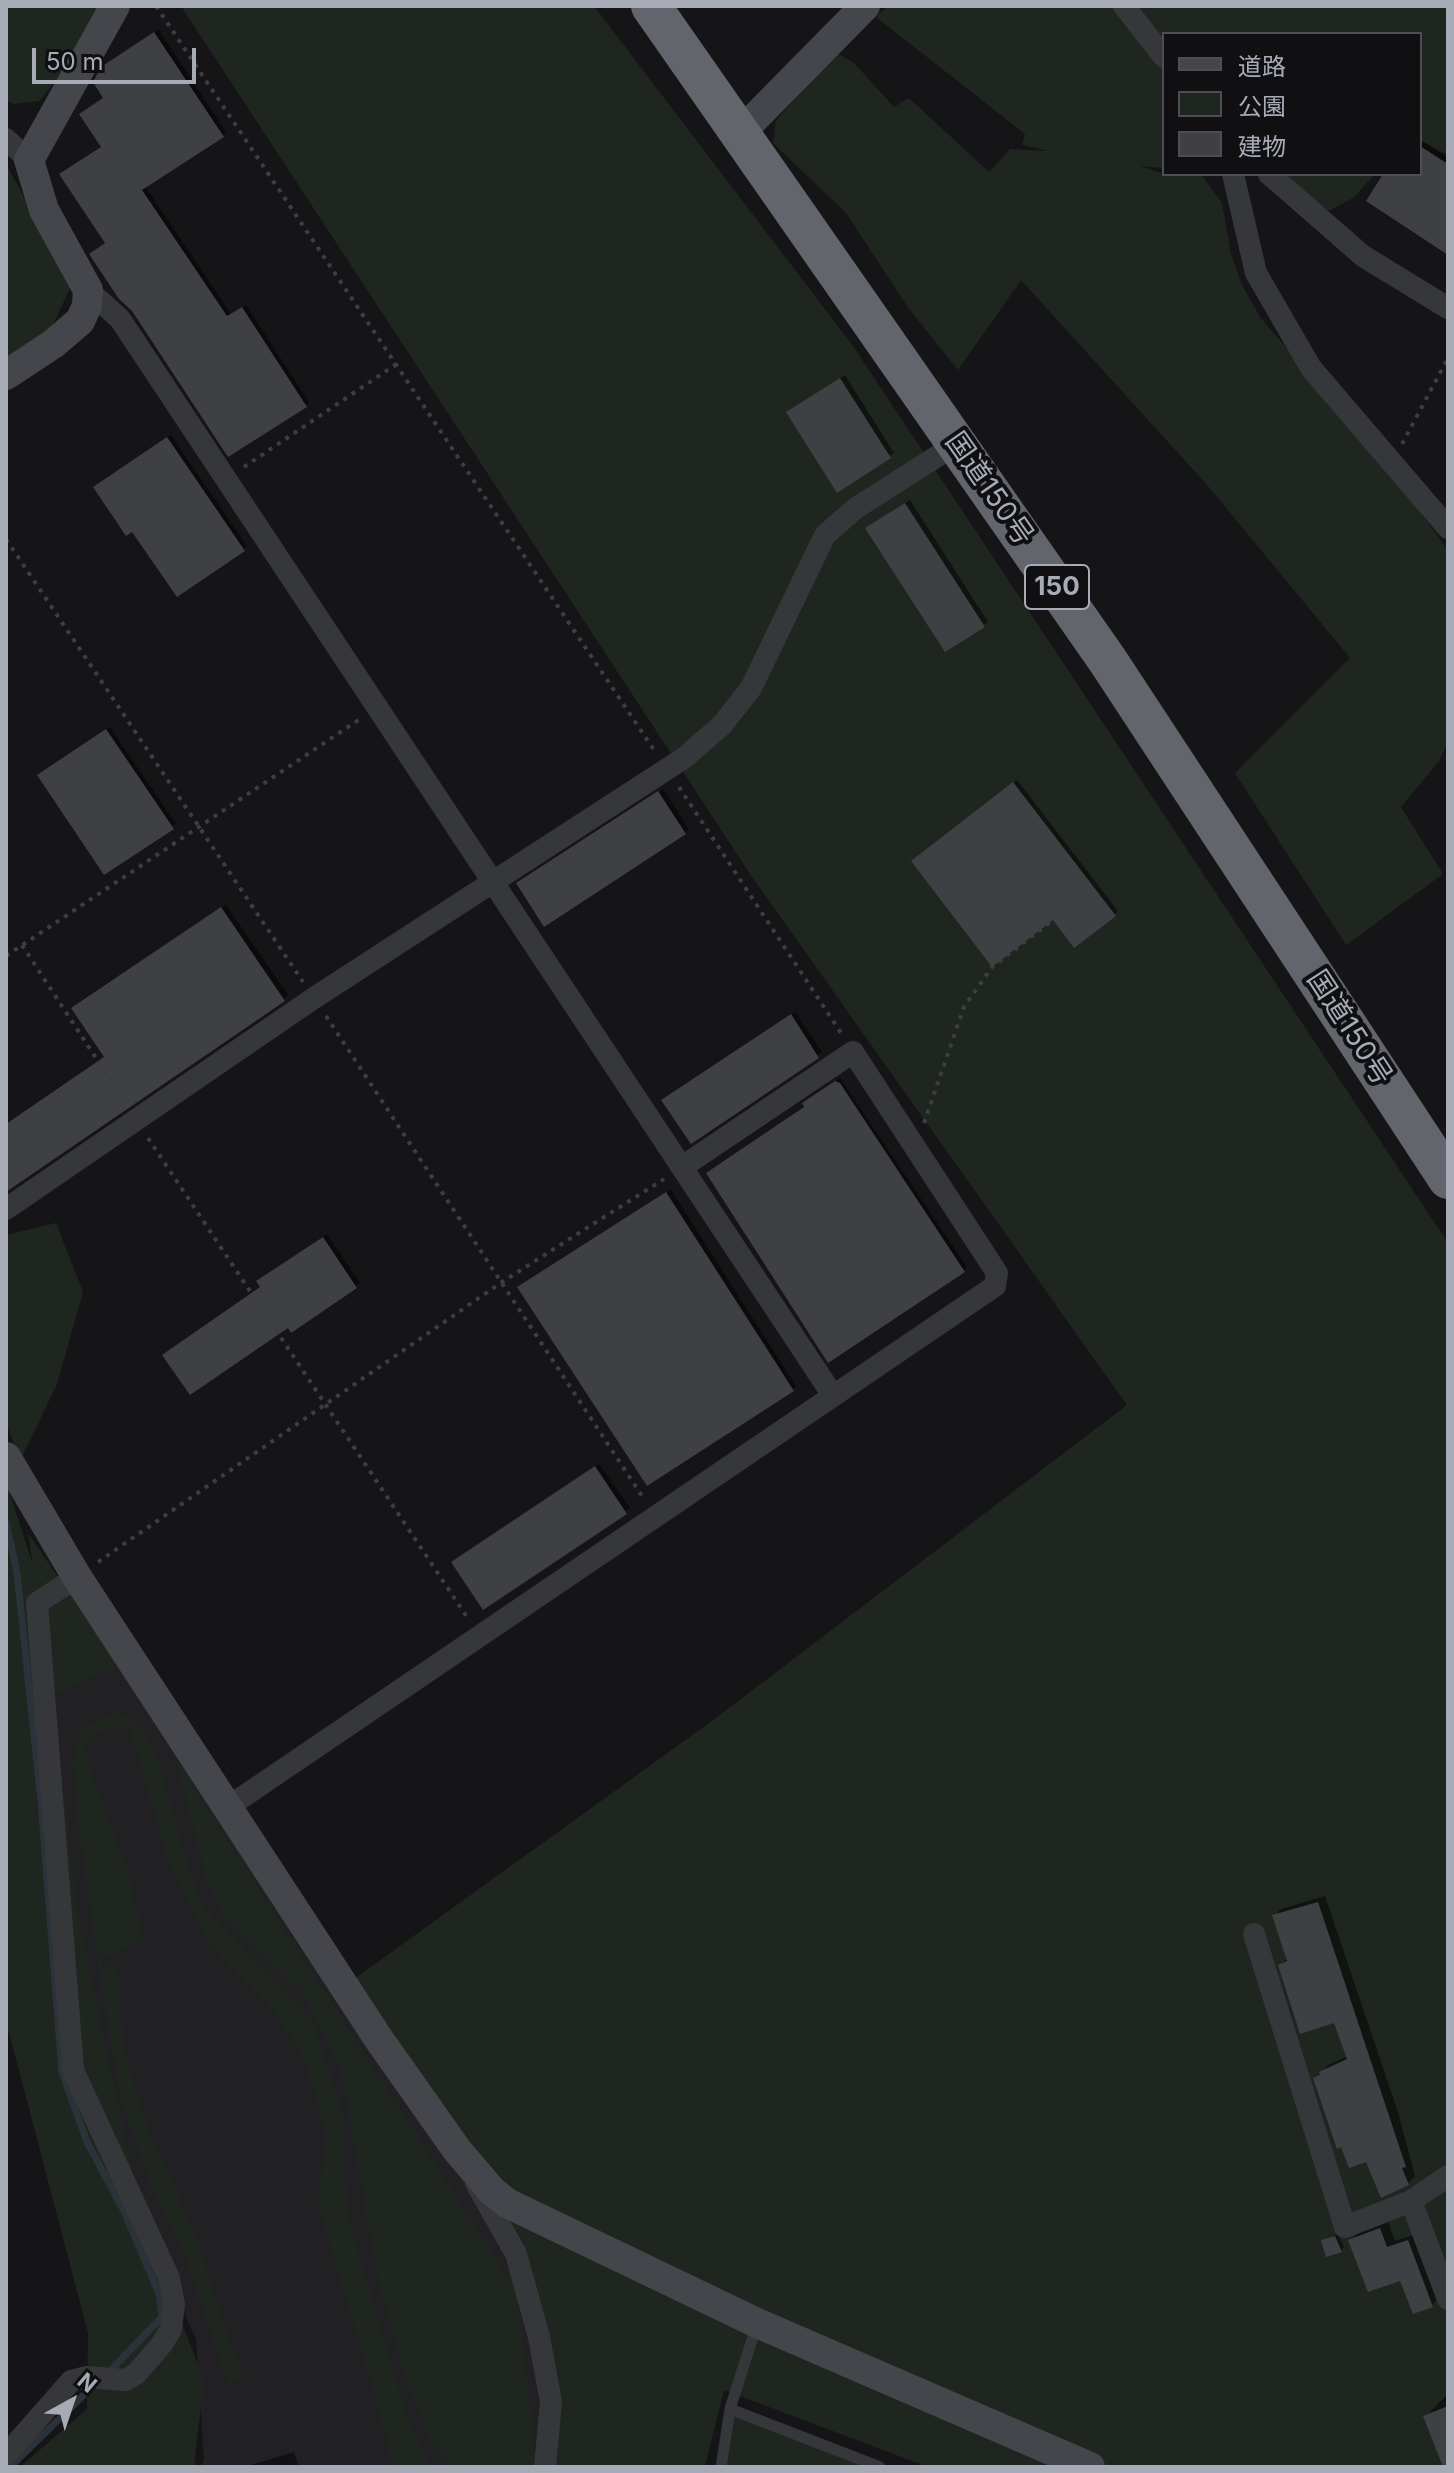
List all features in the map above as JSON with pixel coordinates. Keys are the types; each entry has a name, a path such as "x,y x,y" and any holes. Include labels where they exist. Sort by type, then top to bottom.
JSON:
{"highway":[{"name":"国道150号","path":"651,6 1108,661 1448,1179"}],"street":[{"path":"29,160 115,6"},
{"path":"741,132 865,6"},
{"path":"1124,6 1162,54"},
{"path":"6,139 29,160 44,210 88,290 120,319 832,1394"},
{"path":"1233,176 1256,273 1311,368 1448,528"},
{"path":"1271,176 1363,256 1448,308"},
{"path":"6,375 53,344 80,321 88,290"},
{"path":"6,1209 314,998 667,769 722,725 751,688 825,535 856,508 958,443"},
{"path":"228,1807 995,1286 997,1273 853,1052 682,1167"},
{"path":"6,1457 77,1577 378,2038 457,2150 492,2191 507,2203 757,2323 1090,2467"},
{"path":"6,2455 71,2381 87,2377 125,2380 136,2374 171,2329 174,2304 169,2278 73,2070 37,1603 77,1577"},
{"path":"1254,1934 1345,2227 1411,2201 1448,2176"},
{"path":"457,2150 516,2254 539,2337 551,2402 545,2467"},
{"path":"1411,2201 1448,2299"}],"lane":[{"path":"721,2467 730,2409 757,2323"},
{"path":"730,2409 864,2464 880,2467"}],"path":[{"path":"156,6 398,363 853,1052"},
{"path":"1396,466 1405,433 1448,358"},
{"path":"226,479 398,363"},
{"path":"6,539 655,1515"},
{"path":"6,956 377,708"},
{"path":"915,1147 964,1007 992,967 1053,920"},
{"path":"22,945 480,1635"},
{"path":"77,1577 502,1282 682,1167"}],"shaded area":[{"path":"72,1581 480,2191 544,2363 544,2467 201,2467 204,2459 196,2339 73,2070 38,1609"}],"green space":[{"path":"6,6 118,6 39,101 14,104 6,100"},
{"path":"181,6 594,6 853,346 1448,1243 1448,2467 928,2467 724,2390 705,2467 543,2467 562,2400 496,2186 354,1979 712,1721 1127,1405 752,877"},
{"path":"888,6 1118,6 1162,61 1162,168 1140,166 1162,173 1162,176 1202,176 1222,203 1231,254 1242,285 1260,317 1376,452 1448,550 1448,742 1439,761 1401,807 1443,874 1346,945 1235,773 1350,658 1208,486 1021,280 958,370 909,309 846,213 773,143 776,120 837,53 854,63 894,107 909,98 989,172 1010,149 1049,151 1022,145 1025,134 876,17"},
{"path":"1135,6 1448,6 1448,155 1422,141 1422,32 1162,32 1162,37"},
{"path":"6,164 72,284 49,333 6,360"},
{"path":"1288,176 1373,176 1353,198 1328,211 1311,202"},
{"path":"56,1223 83,1292 57,1384 21,1459 6,1424 6,1235"},
{"path":"6,1482 33,1565 28,1533 119,1666 57,1693 38,1595 80,1925 143,2223 204,2380 194,2467 20,2467 87,2409 88,2333 6,2021"},
{"path":"114,1712 137,1724 155,1751 190,1872 204,1907 314,2023 344,2116 347,2214 404,2407 430,2467 393,2467 318,2204 326,2133 304,2057 272,2009 217,1952 198,1920 168,1859 131,1731 119,1727 90,1735 85,1748 97,1790 126,1865 144,1941 100,1959 102,1970 118,1968 124,2050 150,2134 197,2238 228,2338 243,2374 228,2386 187,2262 151,2186 122,2104 106,2015 79,1833 73,1759 82,1727"},
{"path":"177,1762 517,2292 536,2467 451,2467 429,2437 405,2377 378,2279 340,2065 302,1992 228,1922 207,1882"},
{"path":"732,2405 889,2467 717,2467"}],"building":[{"path":"154,32 224,137 142,190 227,316 242,307 307,407 228,457 132,311 119,299 89,254 105,243 59,174 101,147 79,114 103,98 93,82 101,67"},
{"path":"1422,147 1448,164 1448,255 1366,201 1382,176 1422,176"},
{"path":"840,378 891,458 837,493 786,412"},
{"path":"167,437 245,551 177,597 132,532 126,536 93,487"},
{"path":"905,503 985,627 945,652 865,528"},
{"path":"106,729 174,829 104,875 37,775"},
{"path":"1013,782 1116,916 1074,948 1053,920 992,967 911,861"},
{"path":"658,791 686,834 544,927 516,883"},
{"path":"221,907 285,1001 6,1192 6,1124 104,1057 71,1008"},
{"path":"791,1014 819,1058 691,1144 661,1100"},
{"path":"835,1081 840,1083 965,1272 828,1363 706,1173 804,1107 802,1103"},
{"path":"666,1192 794,1391 647,1486 517,1287"},
{"path":"323,1237 357,1288 291,1333 288,1328 190,1395 162,1355 260,1287 256,1281"},
{"path":"595,1466 627,1514 483,1610 451,1562"},
{"path":"1318,1902 1406,2167 1402,2168 1409,2185 1381,2198 1366,2162 1349,2168 1341,2147 1337,2149 1313,2078 1347,2059 1334,2023 1300,2034 1278,1965 1287,1961 1272,1915"},
{"path":"1380,2228 1387,2247 1408,2240 1433,2307 1413,2314 1400,2281 1368,2292 1348,2240"},
{"path":"1335,2236 1342,2252 1326,2257 1321,2240"},
{"path":"1448,2406 1448,2467 1443,2467 1423,2416"}],"waterway":[{"path":"6,1522 17,1573 41,1801 62,2072 87,2142 124,2211 159,2294 162,2317 108,2373"},
{"path":"10,2467 95,2384"}]}
